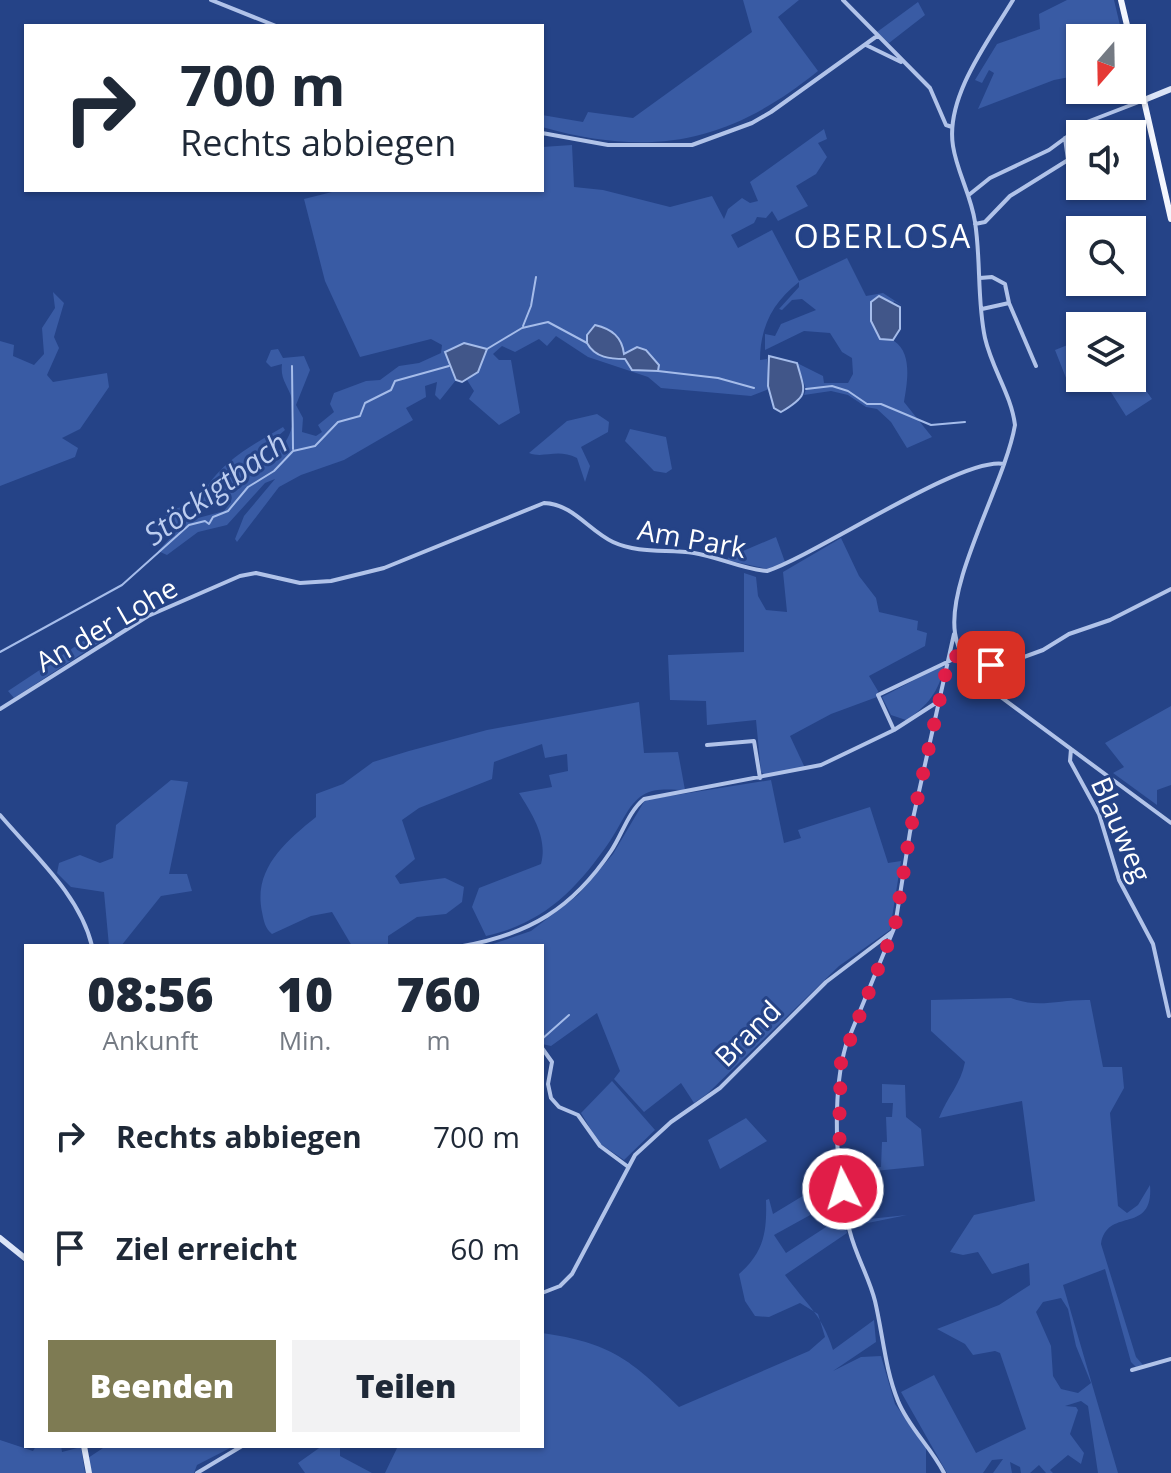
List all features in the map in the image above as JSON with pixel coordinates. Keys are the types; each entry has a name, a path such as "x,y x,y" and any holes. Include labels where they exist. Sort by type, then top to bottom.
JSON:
{"main road":[{"path":"1121,0 1127,24"},
{"path":"1145,104 1171,219"}],"street":[{"path":"211,0 271,24"},
{"path":"843,0 930,88 946,125 952,127"},
{"path":"944,1473 899,1403 886,1363 875,1302 849,1230 841,1173 841,1063 895,926 910,832 949,658 961,587 1015,425 1013,409 985,338 975,224 970,194 953,150 952,127 962,93 1013,0"},
{"path":"544,133 623,146 692,145 752,123 771,112 877,36"},
{"path":"864,44 907,65"},
{"path":"1146,99 1171,89"},
{"path":"970,194 990,178 1049,150 1095,118 1133,104"},
{"path":"975,224 985,222 1010,196 1066,162 1065,138"},
{"path":"980,278 992,277 1005,284 1009,303 1036,366"},
{"path":"982,309 1009,303"},
{"name":"Am Park","path":"507,515 544,503 557,503 596,531 630,549 692,553 750,570 767,571 949,478 987,465 1004,464"},
{"name":"An der Lohe","path":"0,709 148,616 240,576 256,573 300,583 331,581 384,568 507,515"},
{"path":"970,668 1013,661 1043,650 1069,634 1110,620 1171,589"},
{"path":"954,632 970,668 990,689 1171,823"},
{"path":"894,730 878,695 949,658 962,655"},
{"path":"482,944 530,928 575,892 610,852 644,799 821,765 894,730 939,701"},
{"path":"888,716 902,722 910,721"},
{"path":"707,745 754,741 760,778"},
{"name":"Blauweg","path":"1071,749 1070,761 1099,814 1119,880 1153,944 1169,1016"},
{"path":"0,815 74,902 87,923 92,944"},
{"name":"Brand","path":"544,1292 560,1286 572,1274 627,1166 657,1134 728,1081 826,982 890,934 895,926"},
{"path":"544,1051 552,1062 551,1098 559,1107 578,1115 600,1146 627,1166"},
{"path":"0,1238 24,1257"},
{"path":"1132,1370 1171,1359"},
{"path":"84,1448 89,1473"},
{"path":"197,1473 239,1448"}],"shaded area":[{"path":"743,0 799,0 778,17 818,71 753,114 721,129 688,138 654,142 619,141 544,127 544,115 583,122 588,112 633,118 752,32"},
{"path":"1067,0 1114,0 1120,24 1066,24 1066,78 978,109 994,73 989,70 982,83 975,80 997,44 1040,29 1039,14"},
{"path":"918,2 925,15 889,43 877,32"},
{"path":"824,129 827,139 818,143 827,157 816,174 796,186 808,206 778,221 772,211 766,218 757,217 754,223 731,235 738,248 772,230 799,281 847,258 866,296 883,293 903,306 894,301 876,334 894,341 904,353 907,369 904,402 932,437 907,448 891,422 877,409 866,407 848,395 831,391 804,395 806,389 797,363 823,376 824,383 848,383 853,374 852,358 842,352 830,333 804,331 765,350 765,334 775,336 781,324 816,310 802,299 792,300 782,310 779,309 799,287 799,282 775,307 765,326 760,360 767,359 769,389 751,396 661,388 648,377 588,357 556,336 547,346 539,339 515,352 502,346 493,354 499,360 511,360 520,413 499,425 469,399 474,391 467,380 478,371 449,366 456,380 440,400 435,395 437,382 425,386 426,397 406,408 413,420 344,460 301,475 279,487 237,542 235,539 244,516 275,479 265,483 227,525 198,532 167,555 158,551 178,530 171,529 164,519 167,512 181,507 187,512 187,521 224,511 231,502 228,498 202,505 200,500 215,476 236,457 283,427 285,430 248,462 248,470 259,466 277,453 290,434 294,411 292,399 282,374 282,364 271,367 266,362 271,350 278,349 283,358 304,356 310,370 296,405 303,418 302,432 316,436 322,432 318,425 334,412 330,404 334,393 366,381 380,380 399,366 419,363 441,353 442,345 431,339 360,357 325,281 304,199 332,192 544,192 544,147 572,145 574,187 603,190 670,207 712,196 724,219 728,209 742,198 750,203 758,201 750,182"},
{"path":"53,292 64,303 54,337 59,348 47,375 53,382 107,373 109,387 80,429 62,438 78,448 75,457 0,486 0,341 14,345 13,356 34,365 44,354 42,328 55,308"},
{"path":"879,296 900,307 900,329 893,340 880,339 871,321 871,302"},
{"path":"595,325 615,335 624,354 637,347 646,350 659,365 658,371 632,370 625,359 609,358 594,352 587,343 587,335"},
{"path":"464,343 487,349 478,372 462,382 456,380 445,352"},
{"path":"1066,346 1066,378 1055,350"},
{"path":"769,356 797,363 802,380 801,397 781,412 774,408 768,386"},
{"path":"1146,391 1152,399 1126,416 1111,392"},
{"path":"597,414 609,422 608,432 581,447 590,466 585,482 577,458 563,454 529,453 567,421"},
{"path":"630,429 666,437 672,469 666,473 654,471 625,441"},
{"path":"776,537 785,562 767,569 727,560 729,557"},
{"path":"841,538 859,576 876,598 879,612 918,621 917,630 927,633 925,646 869,676 878,691 877,697 831,714 790,736 805,768 767,776 761,772 756,720 707,725 706,701 670,700 668,655 744,652 744,573 756,577 758,596 766,610 787,612 783,572"},
{"path":"100,630 109,636 14,698 8,691"},
{"path":"944,667 939,683 921,709 906,720 891,715 882,697"},
{"path":"639,702 644,753 678,752 685,790 653,791 643,795 572,889 542,913 507,930 486,936 472,907 479,888 541,864 541,836 519,793 552,787 549,775 568,771 567,754 545,758 542,744 494,762 492,779 419,808 402,820 415,859 395,876 400,884 445,878 464,887 462,902 446,914 417,917 388,936 388,944 351,944 332,912 311,916 272,934 266,927 262,912 262,883 283,847 316,817 316,794 343,784 373,762 487,730"},
{"path":"1171,706 1171,785 1157,790 1157,805 1113,773 1124,767 1105,743"},
{"path":"171,780 188,782 169,874 187,874 192,891 161,896 123,944 109,944 104,892 71,887 57,873 59,863 80,855 100,863 113,858 116,825"},
{"path":"771,780 784,843 801,838 798,830 870,807 888,863 901,861 890,930 839,966 707,1094 694,1103 681,1083 644,1112 614,1079 620,1071 597,1013 551,1046 544,1044 544,944 493,944 531,931 578,895 613,854 645,800"},
{"path":"1011,998 1040,1003 1090,1000 1103,1067 1122,1067 1124,1088 1110,1113 1118,1206 1127,1213 1138,1205 1150,1185 1149,1201 1138,1216 1112,1226 1101,1244 1136,1357 1143,1365 1136,1367 1131,1362 1105,1269 1063,1285 1118,1473 1098,1473 1088,1406 1081,1401 1065,1406 1078,1410 1070,1434 1084,1453 1081,1464 1068,1455 1050,1470 1053,1473 1046,1473 1039,1465 1030,1473 1021,1473 1020,1467 1010,1462 1012,1473 993,1473 1003,1459 992,1460 983,1473 947,1473 901,1392 934,1375 976,1453 1026,1429 1000,1353 973,1355 965,1344 937,1329 999,1305 1030,1285 1029,1263 992,1274 978,1252 963,1255 950,1252 974,1215 1035,1201 1022,1101 939,1118 965,1062 931,1031 931,1000","holes":["1061,1298 1068,1309 1076,1346 1091,1383 1078,1393 1061,1389 1053,1376 1051,1346 1036,1312 1043,1302"]},
{"path":"612,1081 655,1130 624,1160 599,1143 581,1113"},
{"path":"882,1084 905,1085 906,1117 921,1129 924,1166 865,1172 869,1219 907,1215 853,1226 850,1223 846,1188 848,1198 867,1197 862,1168 881,1167 882,1142 887,1142 886,1117 892,1117 893,1103 882,1103"},
{"path":"746,1118 767,1141 720,1169 708,1140"},
{"path":"839,1174 840,1193 812,1214 774,1235 786,1253 843,1216 847,1233 785,1275 814,1311 800,1303 769,1317 755,1316 745,1301 739,1274 754,1258 762,1241 766,1200 769,1199 773,1214"},
{"path":"874,1320 876,1342 833,1371 861,1357 881,1356 895,1404 926,1447 926,1473 385,1473 397,1448 544,1448 544,1333 586,1342 618,1356 647,1377 679,1407 809,1351 825,1337 820,1321 833,1350"},
{"path":"0,1440 33,1451 35,1448 61,1448 62,1452 81,1448 85,1473 0,1473"},
{"path":"103,1448 230,1448 197,1465 194,1473 92,1473 88,1458"},
{"path":"319,1448 340,1448 340,1456 372,1473 305,1473 298,1463"}],"waterway":[{"name":"Stöckigtbach","path":"523,326 531,306 536,277"},
{"name":"Stöckigtbach","path":"487,349 522,328 548,322 587,343"},
{"path":"292,366 293,449"},
{"name":"Stöckigtbach","path":"0,652 122,585 189,525 205,521 209,524 213,517 228,511 248,487 274,471 293,451 315,446 338,422 360,416 365,403 391,390 395,381 449,366"},
{"name":"Stöckigtbach","path":"658,371 718,378 754,388"},
{"name":"Stöckigtbach","path":"806,389 832,386 848,391 867,404 881,404 931,425 965,422"},
{"path":"544,1037 569,1015"}],"district":[{"name":"OBERLOSA","path":"883,235"}],"route":[{"path":"843,1189 839,1131 841,1063 895,926 910,832 949,658 962,655 970,668 991,665"}]}
